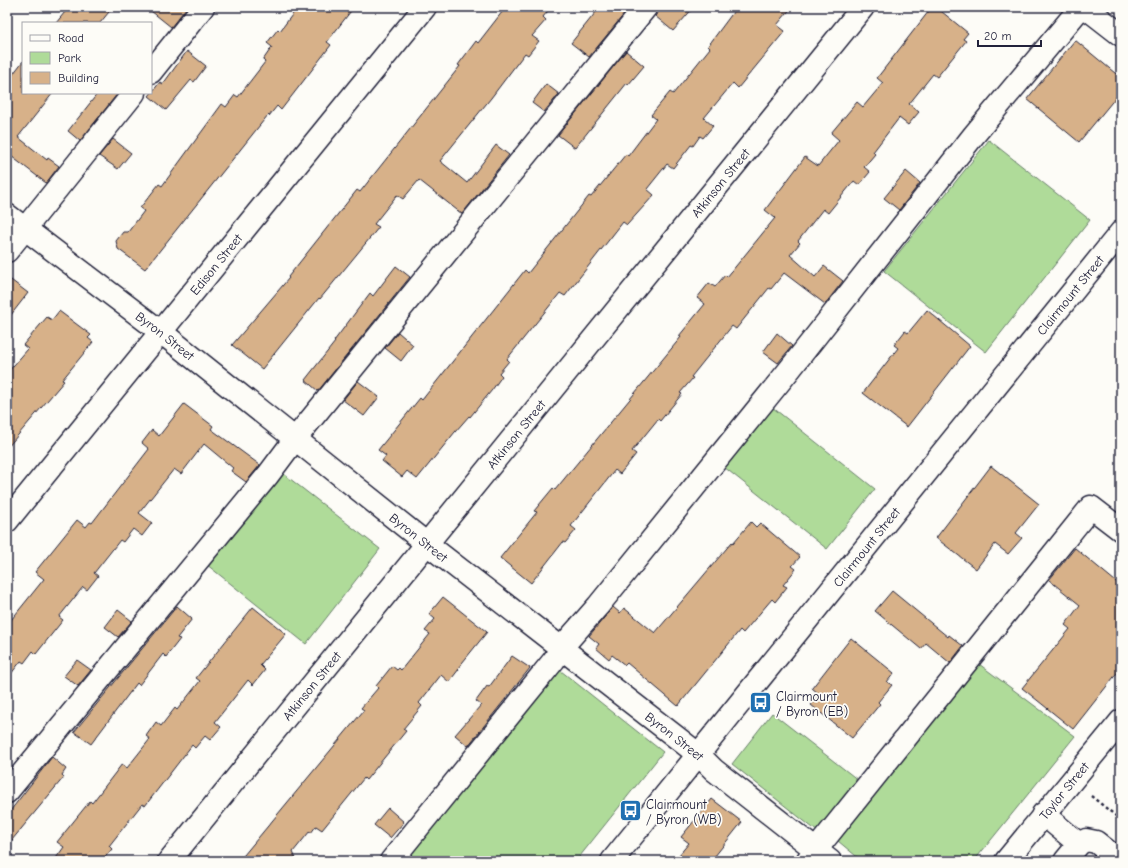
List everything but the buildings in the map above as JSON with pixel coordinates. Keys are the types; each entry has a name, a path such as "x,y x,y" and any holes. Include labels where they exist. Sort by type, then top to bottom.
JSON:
{"street":[{"path":"152,71 203,7"},
{"name":"Edison Street","path":"7,521 425,7"},
{"path":"7,792 268,475 295,439 646,7"},
{"name":"Atkinson Street","path":"169,861 863,7"},
{"path":"391,861 554,660 562,647 598,606 790,369 974,135 1081,7"},
{"path":"1085,7 1121,35"},
{"path":"7,251 133,94"},
{"name":"Byron Street","path":"7,214 161,332 427,544 562,647 698,755 817,857"},
{"name":"Clairmount Street","path":"612,861 1121,232"},
{"path":"817,857 1091,506 1121,530"},
{"name":"Taylor Street","path":"1006,861 1043,814 1121,721"},
{"path":"1043,814 1078,844"},
{"path":"1065,861 1078,844 1086,840 1096,842 1120,861"}],"path":[{"path":"1091,796 1121,820"}],"green space":[{"path":"989,140 1090,220 986,352 884,271"},
{"path":"772,407 875,489 827,549 724,467"},
{"path":"280,471 380,549 306,644 206,564"},
{"path":"979,664 1075,736 974,861 862,861 838,841"},
{"path":"556,667 663,752 576,861 402,861"},
{"path":"772,713 858,780 818,832 732,764"}],"place":[{"name":"Clairmount / Byron (EB)","path":"760,703"},
{"name":"Clairmount / Byron (WB)","path":"631,811"}]}
